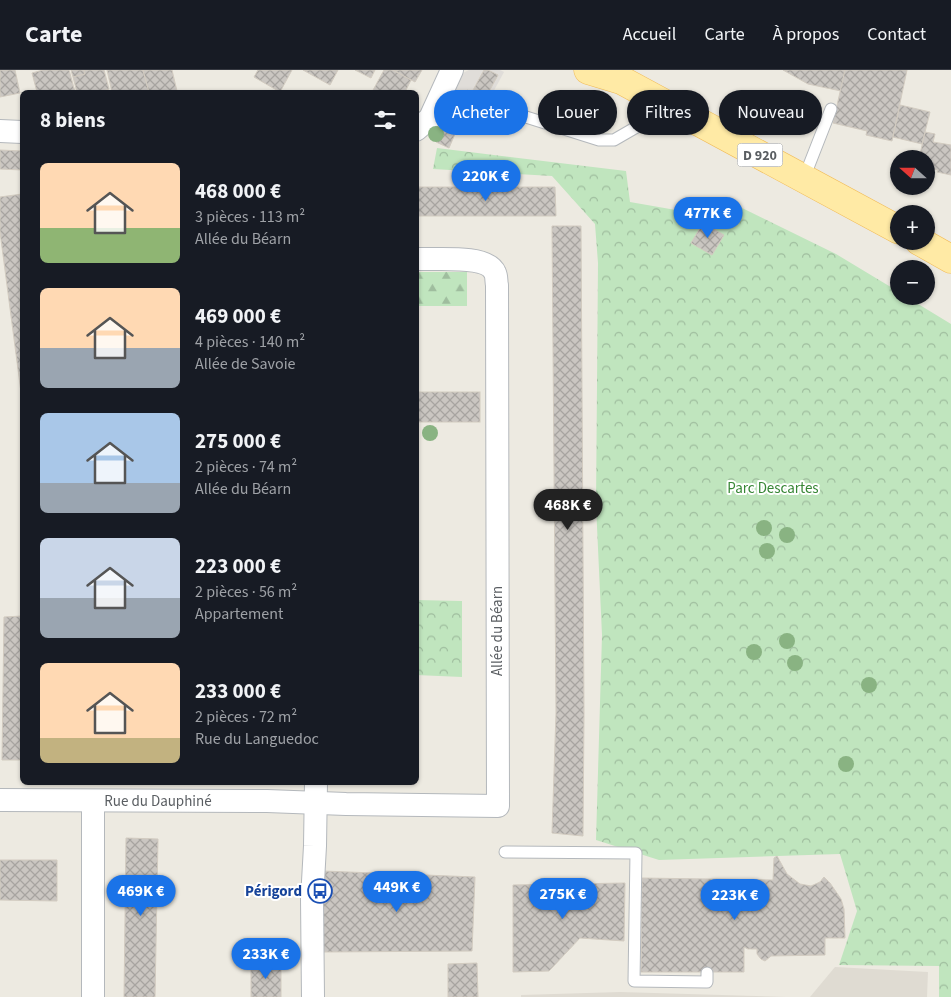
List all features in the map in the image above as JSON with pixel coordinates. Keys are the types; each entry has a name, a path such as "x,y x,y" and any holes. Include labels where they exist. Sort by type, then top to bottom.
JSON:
{"main road":[{"name":"D 920","path":"588,70 614,75 642,90"},
{"name":"D 920","path":"709,127 890,225"},
{"path":"935,250 951,259"}],"street":[{"path":"443,90 452,70"},
{"path":"419,127 430,118 434,110"},
{"path":"0,131 20,132"},
{"name":"Allée du Béarn","path":"316,793 498,806 497,285 495,272 487,264 470,260 419,260"},
{"path":"313,997 312,899 316,793"},
{"name":"Rue du Dauphiné","path":"0,800 93,801 316,793"},
{"path":"93,801 93,997"}],"lane":[{"path":"804,178 831,109"},
{"path":"528,118 599,140 614,140 627,132"},
{"path":"505,852 636,853 634,981 707,982 707,973"}],"shaded area":[{"path":"469,70 500,70 504,72 494,90 455,90 463,73"},
{"path":"835,967 928,972 927,997 810,997"},
{"path":"620,992 786,997 521,997 521,995"}],"green space":[{"name":"Parc Descartes","path":"437,148 626,171 630,202 693,213 728,223 738,206 836,254 890,287 890,305 920,305 951,324 951,997 939,997 939,966 839,965 857,911 840,854 659,860 596,840 602,635 596,505 598,263 595,224 552,176 433,169"},
{"path":"419,272 467,272 467,306 419,306"},
{"path":"419,600 462,601 462,677 419,675"}],"building":[{"path":"0,70 15,70 20,93 0,97"},
{"path":"43,70 69,70 74,90 36,90 32,73"},
{"path":"71,70 84,70 85,74 73,77"},
{"path":"84,70 104,70 109,89 76,90 73,77 85,74"},
{"path":"107,70 143,70 148,90 112,90"},
{"path":"143,70 172,70 177,90 148,90"},
{"path":"258,70 292,70 281,90 277,90 254,77"},
{"path":"303,70 338,70 330,85"},
{"path":"355,70 375,70 371,78"},
{"path":"384,70 393,70 411,80 406,90 373,90"},
{"path":"393,70 422,70 415,82"},
{"path":"484,70 498,75 490,90 473,90"},
{"path":"783,70 845,70 841,91 808,84"},
{"path":"845,70 907,70 892,141 866,135 867,131 833,123"},
{"path":"900,105 930,112 922,144 893,137"},
{"path":"925,132 935,134 933,142 951,145 951,175 937,172 938,170 935,169 935,150 921,150"},
{"path":"438,135 455,135 449,148 436,142"},
{"path":"0,150 20,151 20,170 0,169"},
{"path":"419,187 555,187 556,216 419,216"},
{"path":"20,194 20,385 0,232 0,197"},
{"path":"703,223 724,235 712,255 691,243"},
{"path":"552,226 581,226 583,836 552,833 556,713"},
{"path":"419,392 480,392 480,422 419,422"},
{"path":"20,616 20,760 2,760 4,617"},
{"path":"126,838 158,839 155,997 124,997"},
{"path":"777,856 787,874 800,884 811,886 820,882 824,877 830,883 841,899 844,909 845,938 825,938 825,955 771,956 765,961 757,954 757,949 744,947 744,972 641,972 642,878 773,880 774,858"},
{"path":"0,860 57,860 57,901 0,900"},
{"path":"323,871 475,877 472,951 322,952"},
{"path":"625,883 624,941 580,938 549,971 513,972 513,885"},
{"path":"281,962 281,997 251,997 251,963"},
{"path":"477,963 478,997 448,997 448,964"}],"place":[{"name":"Périgord","path":"320,891"}]}
